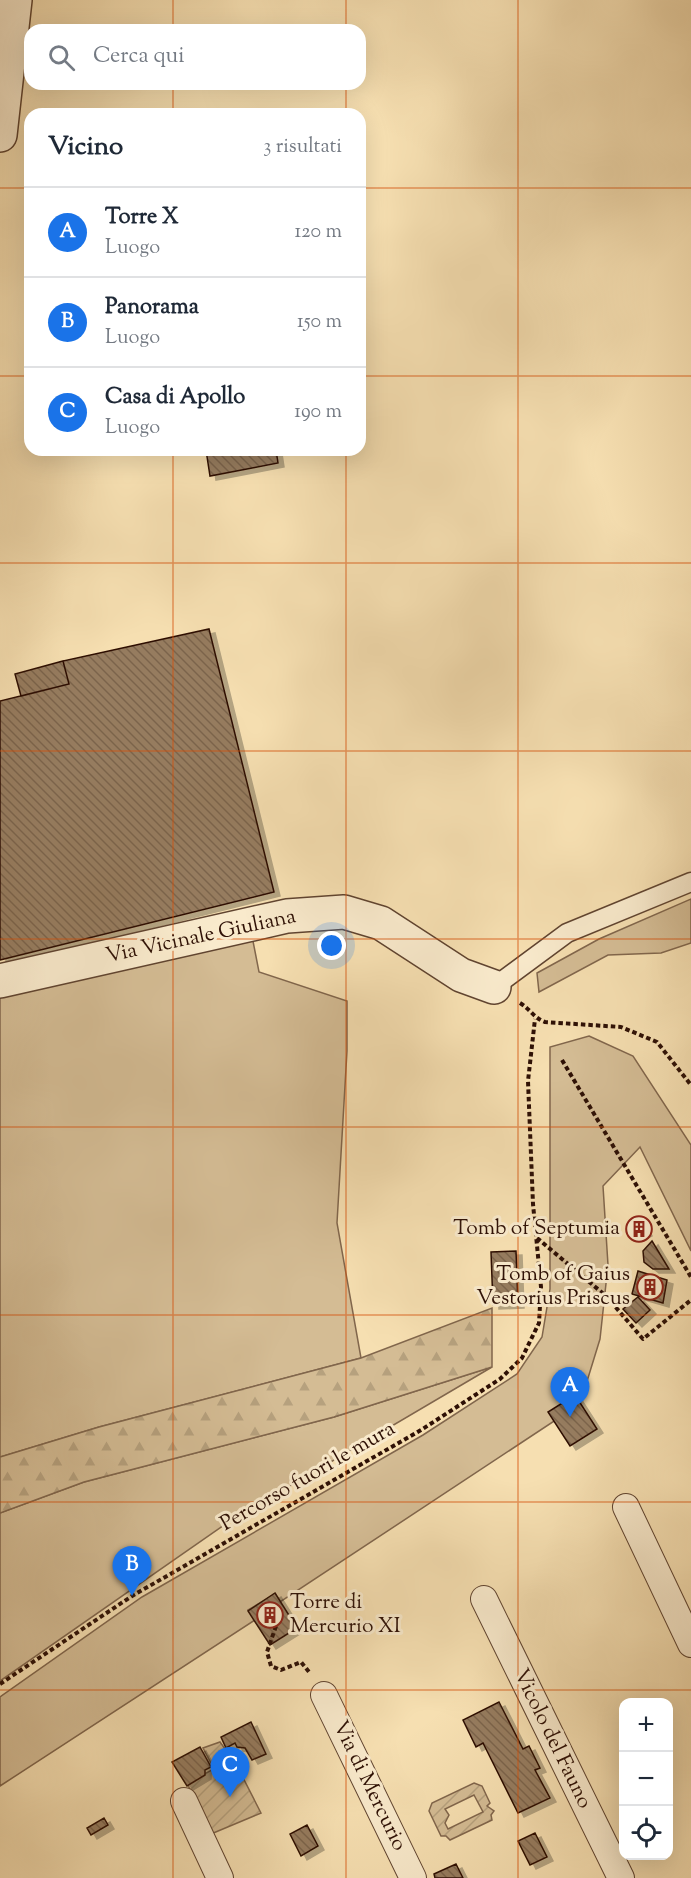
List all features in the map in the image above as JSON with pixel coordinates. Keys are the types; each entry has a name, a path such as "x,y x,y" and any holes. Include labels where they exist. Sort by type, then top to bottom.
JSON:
{"street":[{"path":"0,135 3,76 15,0"},
{"name":"Via Vicinale Giuliana","path":"0,981 287,916 344,912 381,923 461,975 494,987"},
{"path":"626,1507 691,1644"},
{"name":"Vicolo del Fauno","path":"484,1599 621,1878"},
{"name":"Via di Mercurio","path":"324,1695 413,1878"},
{"path":"183,1801 220,1878"}],"lane":[{"path":"494,987 567,933 691,882"}],"path":[{"path":"528,1008 535,1019 545,1022 621,1027 657,1042 691,1085"},
{"name":"Percorso fuori le mura","path":"0,1684 132,1596 421,1430 500,1379 522,1358 539,1323 541,1287 528,1081 535,1019"},
{"path":"562,1060 691,1277"},
{"path":"537,1238 606,1296 643,1339 691,1300"},
{"path":"276,1626 267,1652 272,1666 281,1670 301,1662"}],"green space":[{"path":"691,899 691,943 661,953 608,955 539,992 537,973 599,939"},
{"path":"252,936 259,972 347,1001 347,1051 337,1223 361,1358 99,1427 0,1457 0,995"},
{"path":"589,1036 633,1056 691,1145 691,1251 640,1147 603,1186 608,1265 600,1339 580,1404 280,1602 275,1594 248,1610 255,1620 0,1786 0,1697 142,1597 423,1435 517,1374 542,1337 550,1289 550,1047"},
{"path":"492,1308 492,1367 334,1417 84,1482 0,1513 0,1457 99,1427 361,1358"},
{"path":"492,1367 227,1523 0,1681 0,1513 84,1482 334,1417"},
{"path":"220,1742 236,1764 261,1813 211,1834 187,1783 214,1769 203,1748"},
{"path":"474,1783 482,1786 490,1803 487,1806 494,1811 491,1815 492,1820 450,1840 446,1836 441,1836 429,1811 432,1803","holes":["474,1795 483,1812 448,1829 445,1823 449,1815 445,1809"]}],"building":[{"path":"207,456 277,456 278,463 210,476"},
{"path":"209,629 274,892 0,960 0,701 69,684 63,661"},
{"path":"63,661 69,684 21,696 15,674"},
{"name":"Tomb of Septumia","path":"641,1222 646,1232 636,1237 631,1227"},
{"path":"652,1241 669,1269 653,1269 644,1262 643,1251"},
{"path":"516,1251 518,1304 493,1305 491,1252"},
{"name":"Tomb of Gaius Vestorius Priscus","path":"638,1271 667,1280 663,1303 632,1294"},
{"path":"638,1297 650,1310 636,1323 623,1309"},
{"path":"575,1395 597,1429 570,1446 548,1412"},
{"name":"Torre di Mercurio XI","path":"275,1593 297,1628 270,1645 248,1611"},
{"path":"499,1702 523,1749 529,1746 540,1768 535,1770 550,1798 518,1813 483,1743 476,1747 463,1720"},
{"path":"251,1722 266,1754 252,1760 245,1748 237,1747 235,1743 226,1748 221,1737"},
{"path":"200,1747 211,1767 205,1770 205,1775 187,1786 172,1762"},
{"path":"104,1818 108,1825 91,1835 87,1828"},
{"path":"307,1825 318,1846 301,1856 290,1834"},
{"path":"535,1833 547,1857 530,1865 518,1841"},
{"path":"456,1864 463,1878 435,1878 434,1874"}],"place":[{"name":"Tomb of Septumia","path":"639,1229"},
{"name":"Tomb of Gaius Vestorius Priscus","path":"650,1287"},
{"name":"Torre X","path":"570,1417"},
{"name":"Panorama","path":"132,1596"},
{"name":"Torre di Mercurio XI","path":"270,1615"},
{"name":"Casa di Apollo","path":"230,1797"}]}
